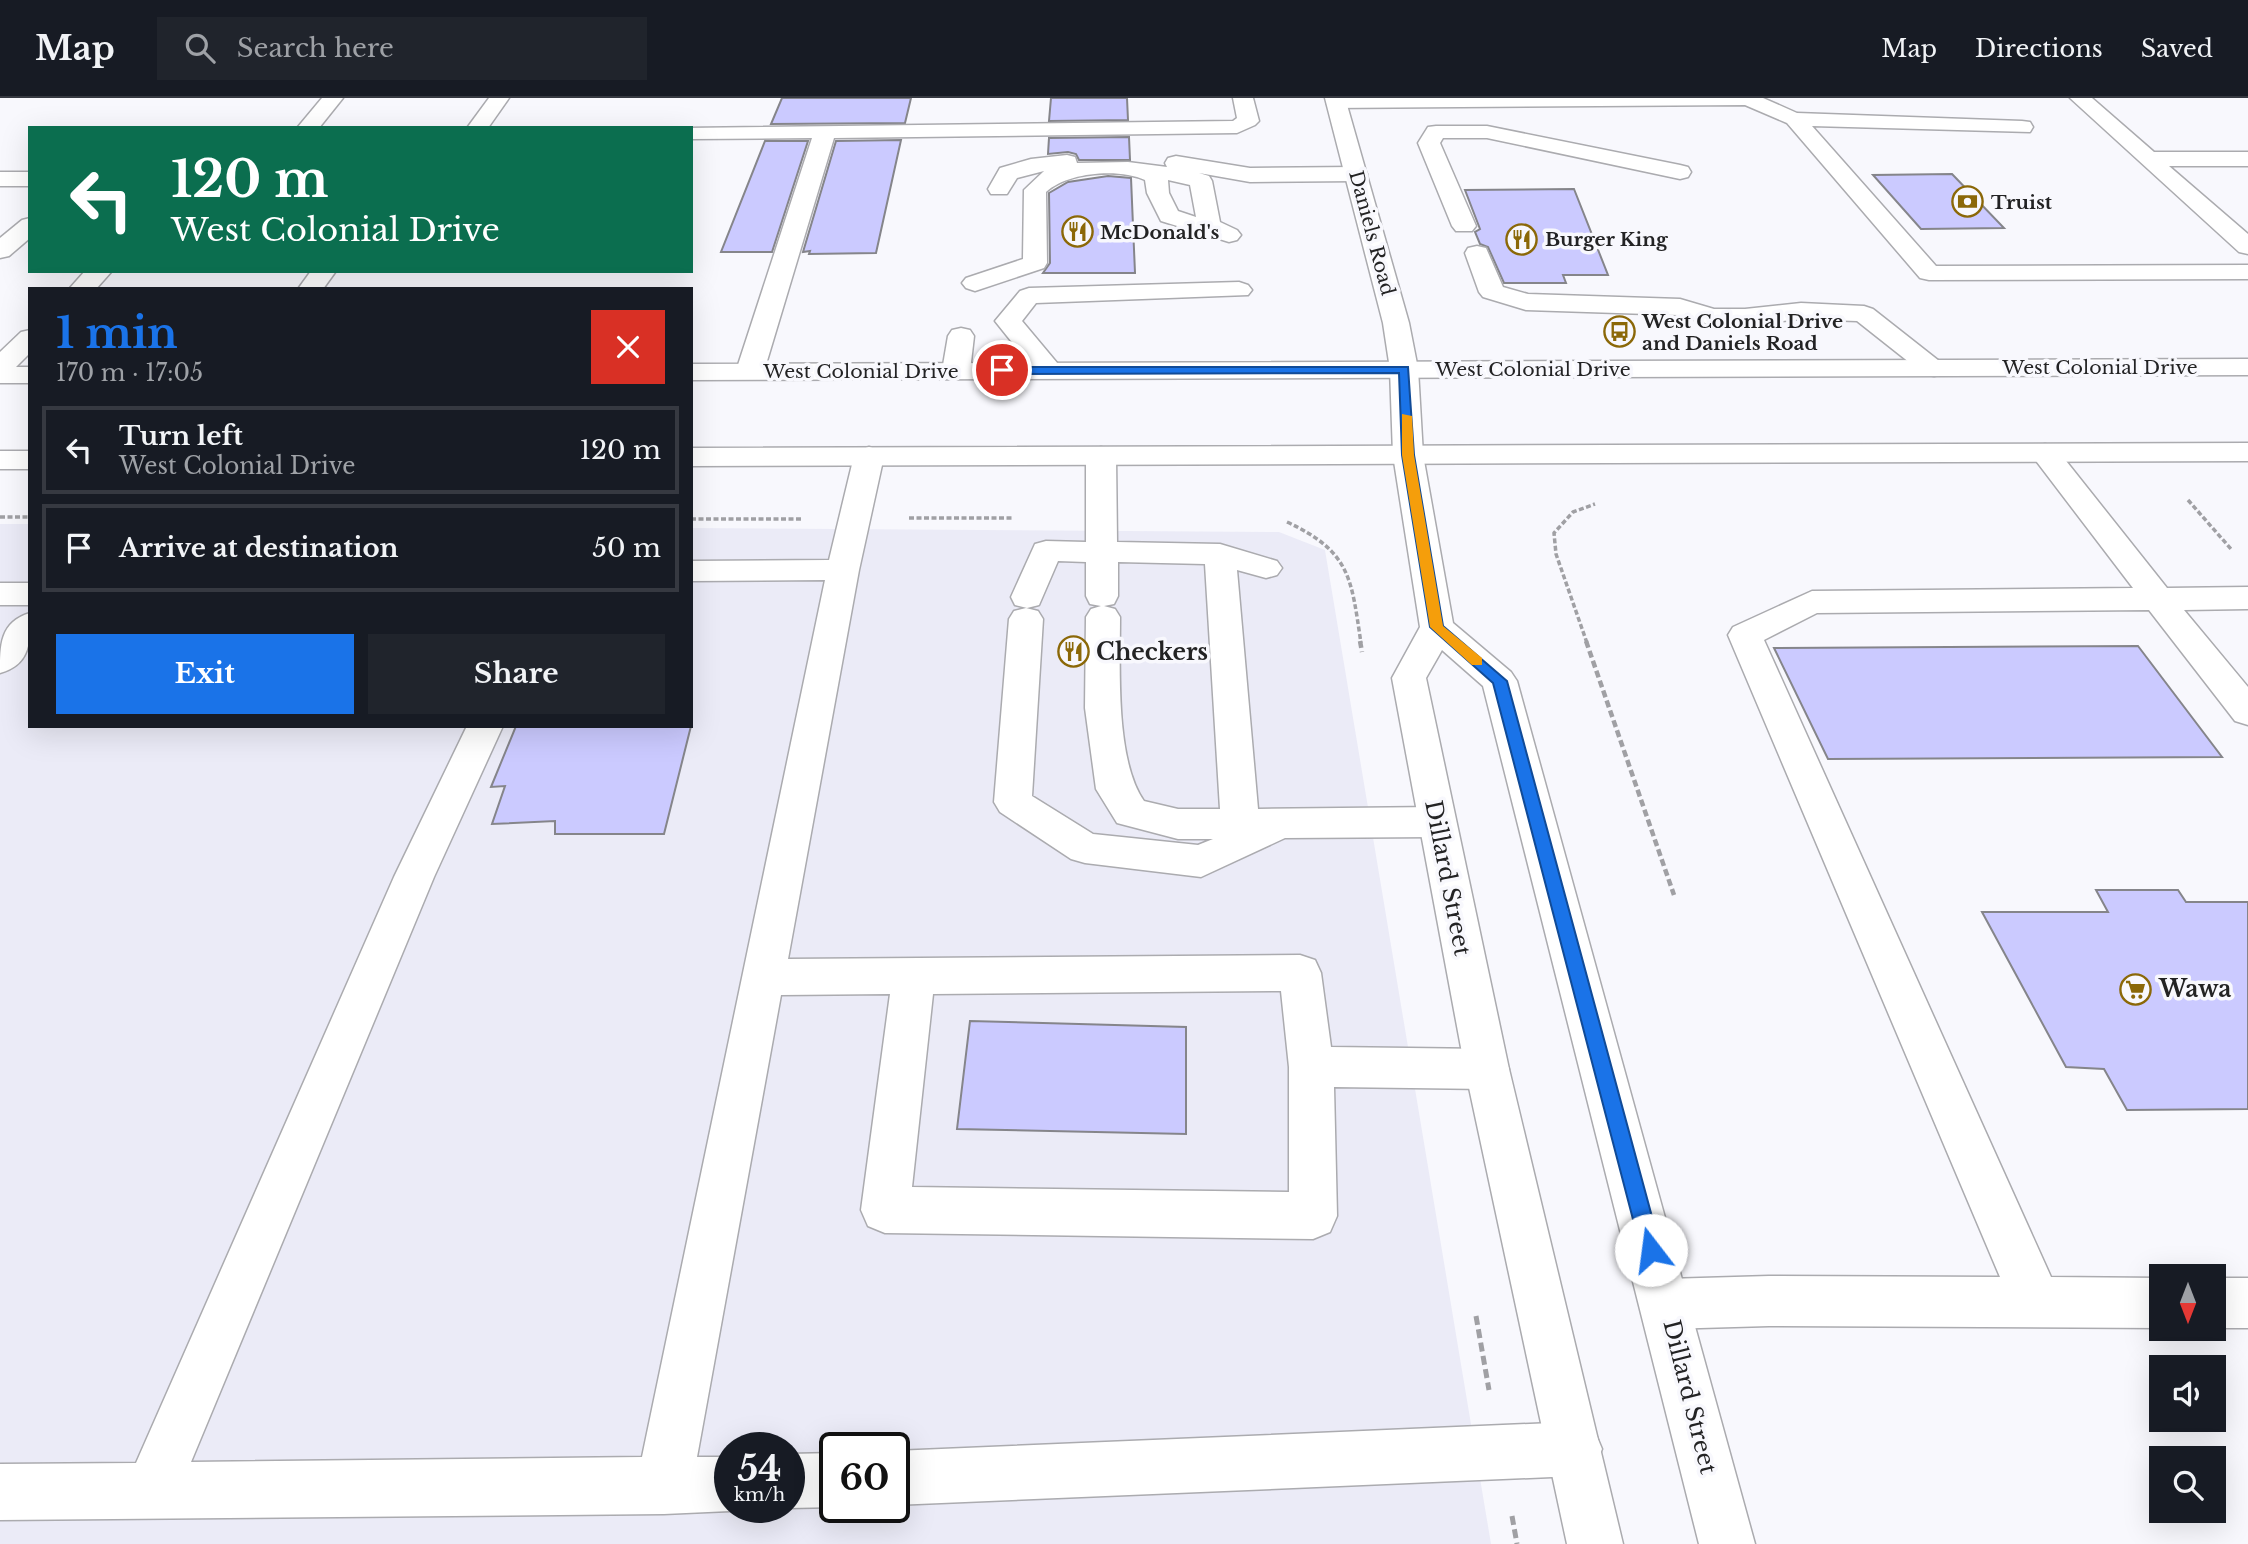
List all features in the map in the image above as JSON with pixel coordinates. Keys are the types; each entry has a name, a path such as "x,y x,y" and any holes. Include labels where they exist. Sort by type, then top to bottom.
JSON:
{"main road":[{"path":"309,126 334,98"},
{"path":"478,126 499,98"},
{"path":"693,132 1237,127 1248,121 1243,98"},
{"path":"2080,98 2248,247"},
{"path":"1336,101 1426,104 1748,99 1794,120 2022,127"},
{"name":"Daniels Road","path":"1336,101 1396,323 1404,369"},
{"path":"1426,104 1436,132"},
{"path":"1794,120 1929,273 2248,272"},
{"path":"750,371 825,131"},
{"path":"1436,132 1487,132 1680,172"},
{"path":"1436,132 1429,143 1464,226"},
{"path":"2151,159 2248,159"},
{"path":"999,189 1009,173 1031,166 1073,161 1171,163 1250,175 1356,174"},
{"path":"975,283 1035,263 1035,190 1055,174 1088,169 1143,170"},
{"path":"0,179 28,179"},
{"path":"0,251 28,227"},
{"path":"1477,253 1492,292 1526,302 1680,307 1712,317 1801,312 1864,314 1934,368"},
{"path":"84,287 98,273"},
{"path":"312,287 322,273"},
{"path":"1049,370 1008,321 1029,296 1239,290"},
{"path":"956,370 961,336"},
{"path":"0,367 28,340"},
{"name":"West Colonial Drive","path":"693,372 2248,367"},
{"path":"1404,369 1408,455 1437,627"},
{"path":"0,375 28,375"},
{"path":"2045,453 2248,712"},
{"path":"693,457 2248,453"},
{"path":"664,1486 843,570 869,456"},
{"path":"1101,456 1103,708 1115,789 1131,813 1178,824 1436,822"},
{"path":"0,460 28,460"},
{"path":"1266,568 1220,554 1046,551 1027,608 1013,802 1085,848 1201,861 1285,823"},
{"path":"1220,554 1240,824"},
{"path":"693,570 843,570"},
{"path":"0,594 28,594"},
{"path":"2036,1302 1745,635 1812,602 2248,598"},
{"path":"0,661 28,626"},
{"name":"Dillard Street","path":"1595,1544 1487,1069 1409,678 1437,627 1499,681 1666,1304 1727,1544"},
{"path":"152,1491 414,877 484,728"},
{"path":"765,977 1300,973 1311,1067 1313,1216 885,1210 914,977"},
{"path":"1311,1067 1487,1069"},
{"path":"1666,1304 1769,1301 2149,1303"},
{"path":"2226,1303 2248,1303"},
{"path":"910,1477 1448,1457 1575,1449"},
{"path":"0,1492 714,1484"}],"path":[{"path":"2185,497 2239,559"},
{"path":"0,517 28,517"}],"shaded area":[{"path":"0,524 28,524 28,728 693,728 693,528 1279,532 1325,550 1491,1544 0,1544"}],"building":[{"path":"782,98 911,98 905,123 771,124"},
{"path":"1051,98 1127,98 1128,120 1049,121"},
{"path":"1129,137 1130,160 1079,160 1076,154 1068,152 1048,154 1049,138"},
{"path":"901,140 876,253 803,252 836,141"},
{"path":"765,141 808,141 772,252 721,252"},
{"path":"1952,174 2004,228 1921,229 1873,175"},
{"path":"1108,176 1131,178 1135,273 1043,273 1050,263 1049,193 1068,182"},
{"name":"Burger King","path":"1574,189 1608,275 1563,275 1566,283 1504,283 1488,247 1480,244 1475,232 1480,229 1465,190"},
{"path":"2138,646 2222,757 1828,759 1774,648"},
{"path":"515,728 690,728 664,834 555,834 555,821 492,824 505,786 491,787"},
{"name":"Wawa","path":"2096,890 2178,890 2186,902 2248,902 2248,1109 2127,1110 2104,1069 2066,1067 1982,912 2108,912"},
{"path":"970,1021 1186,1027 1186,1134 957,1129"}],"slow traffic":[{"path":"1406,416 1408,455 1437,627 1477,662"}],"place":[{"name":"Truist","path":"1968,202"},
{"name":"McDonald's","path":"1077,232"},
{"name":"Burger King","path":"1522,239"},
{"name":"West Colonial Drive and Daniels Road","path":"1619,332"},
{"name":"Checkers","path":"1073,652"},
{"name":"Wawa","path":"2136,989"}],"route":[{"path":"1002,370 1404,369 1408,455 1437,627 1499,681 1651,1250"}]}
